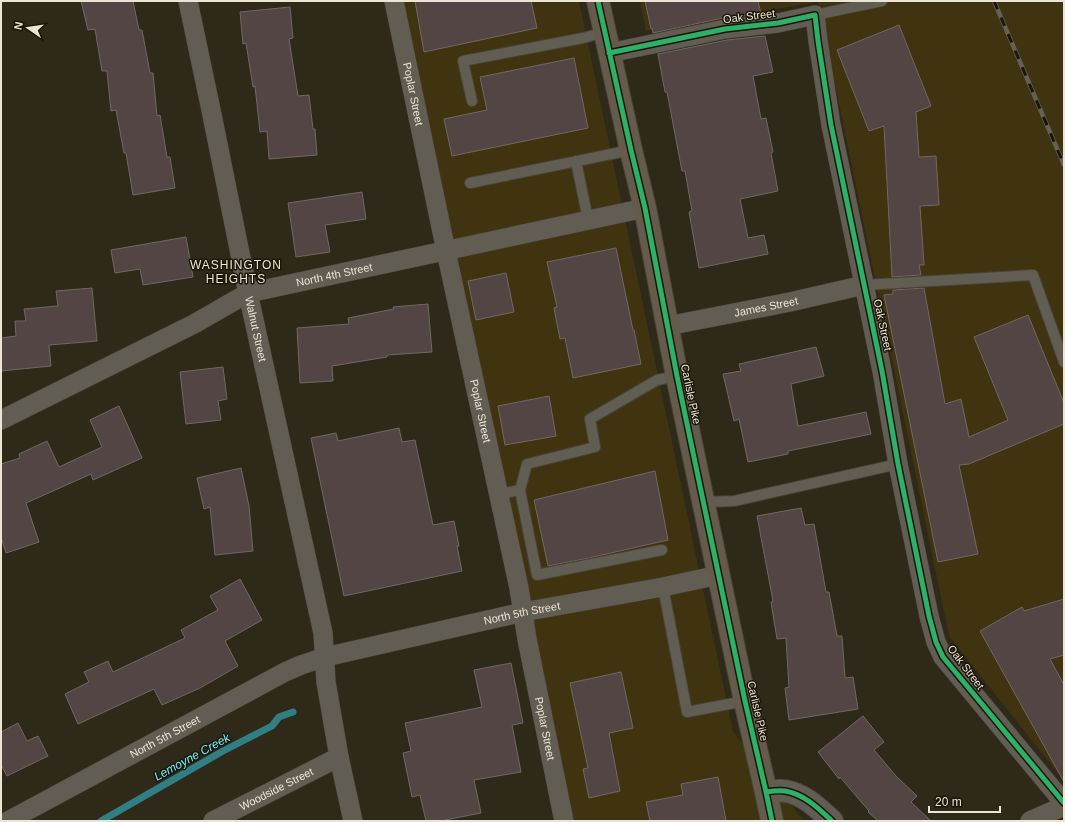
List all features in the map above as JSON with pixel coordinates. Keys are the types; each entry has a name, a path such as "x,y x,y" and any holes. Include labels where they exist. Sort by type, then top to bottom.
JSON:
{"main road":[{"name":"Carlisle Pike","path":"598,1 645,208 667,326 703,502 772,821"},
{"path":"766,792 784,791 798,794 818,808 832,821"}],"street":[{"name":"Walnut Street","path":"188,1 248,293 323,633 325,657"},
{"name":"Poplar Street","path":"394,1 446,251 499,494 521,548 523,612 527,639 564,821"},
{"name":"Oak Street","path":"607,42 778,23 815,15 831,125 882,371 898,464 929,616 936,642 943,657 1064,804"},
{"name":"North 4th Street","path":"1,420 194,324 248,293 645,208"},
{"name":"James Street","path":"667,326 790,302 864,285"},
{"name":"North 5th Street","path":"8,821 300,665 325,657 523,612 663,587 719,575"},
{"path":"325,657 326,682 339,757 353,821"},
{"name":"Woodside Street","path":"213,821 339,757"},
{"path":"1030,821 1064,804"}],"lane":[{"path":"815,15 882,1"},
{"path":"472,101 463,61 583,38 607,42"},
{"path":"470,183 631,150"},
{"path":"576,161 588,220"},
{"path":"864,285 1033,275 1064,362"},
{"path":"662,550 537,575 521,548 520,490 527,464 595,447 590,419 657,380 677,376"},
{"path":"703,502 734,501 898,464"},
{"path":"499,494 520,490"},
{"path":"663,587 687,712 745,701"}],"shaded area":[{"path":"401,1 579,1 733,731 804,821 572,821"},
{"path":"640,1 1064,1 1064,781 949,636 818,2 646,31"}],"building":[{"path":"81,1 133,1 139,30 142,30 150,73 153,73 157,116 160,115 167,157 170,157 175,188 133,195 126,153 124,153 116,110 111,111 107,71 102,71 95,29 88,30"},
{"path":"415,1 531,1 537,28 424,52"},
{"path":"645,1 758,1 761,14 723,18 653,33"},
{"path":"290,7 293,38 289,39 298,96 309,95 313,129 315,129 317,155 269,159 267,131 260,132 255,86 253,87 246,43 243,44 240,12"},
{"path":"899,25 931,106 916,112 919,157 936,156 939,205 920,206 924,265 919,265 921,275 892,277 884,126 869,131 837,50"},
{"path":"765,36 773,72 753,76 761,119 766,118 773,152 771,153 778,191 740,199 748,238 764,235 768,254 699,268 689,212 692,211 685,171 682,171 658,54 727,40"},
{"path":"574,58 588,128 452,156 444,119 487,110 480,77"},
{"path":"362,192 366,219 325,225 330,252 296,257 288,203"},
{"path":"186,237 193,277 143,285 140,269 115,273 111,250"},
{"path":"616,248 641,364 573,378 565,338 560,339 554,308 557,307 547,262"},
{"path":"506,273 514,312 476,320 468,281"},
{"path":"92,288 97,341 49,345 51,366 1,371 1,338 16,336 15,321 26,321 24,309 58,306 56,291"},
{"path":"924,288 945,404 961,399 969,437 1008,420 974,337 1028,315 1064,403 1064,424 969,464 959,465 978,554 938,562 884,295 893,294 893,290"},
{"path":"428,304 432,352 387,355 387,357 332,366 333,381 300,383 297,328 349,324 348,318 394,309 393,307"},
{"path":"816,347 824,376 791,384 798,426 866,412 871,434 788,451 788,454 748,462 739,419 734,421 723,374 741,371 739,364"},
{"path":"223,367 227,399 218,401 221,420 186,424 180,372"},
{"path":"549,396 556,436 505,445 498,406"},
{"path":"119,406 142,458 93,480 91,474 26,503 39,542 6,553 1,537 1,464 20,458 19,454 47,441 59,467 102,447 90,420"},
{"path":"399,428 402,442 415,440 433,525 454,521 462,571 344,596 311,438 336,433 338,441"},
{"path":"241,468 249,506 253,551 215,555 210,507 204,509 197,478"},
{"path":"655,471 668,540 548,566 534,500"},
{"path":"801,508 805,525 814,524 826,592 829,592 837,636 842,636 845,678 853,677 858,709 789,720 785,688 789,687 786,638 777,639 771,602 773,601 757,516"},
{"path":"240,579 262,620 225,641 238,666 200,688 162,705 154,689 78,724 65,694 89,682 84,672 108,661 113,672 185,638 181,630 218,610 210,596"},
{"path":"1064,599 1064,655 1050,659 1064,685 1064,782 980,631 1022,607 1024,611"},
{"path":"511,663 523,723 512,725 521,772 474,780 481,813 440,821 426,821 420,795 412,797 403,753 411,751 405,723 482,707 474,670"},
{"path":"621,672 633,728 609,733 620,791 589,798 583,769 588,768 570,683"},
{"path":"863,716 884,742 874,750 896,776 917,796 911,802 931,821 878,821 868,812 869,811 840,777 839,779 818,752"},
{"path":"18,723 27,741 38,736 48,756 7,776 1,765 1,732"},
{"path":"718,777 726,821 650,821 646,802 683,795 681,784"}],"waterway":[{"name":"Lemoyne Creek","path":"101,821 223,751 272,726 279,717 293,712"}],"railway":[{"path":"994,1 1064,165"}],"cycle path":[{"path":"598,1 645,208 677,376 745,701 772,821"},
{"path":"609,53 725,29 778,23 815,15 831,125 882,371 898,464 929,616 936,642 943,657 1064,803"},
{"path":"766,792 783,791 805,798 832,821"}],"district":[{"name":"WASHINGTON HEIGHTS","path":"236,272"}]}
